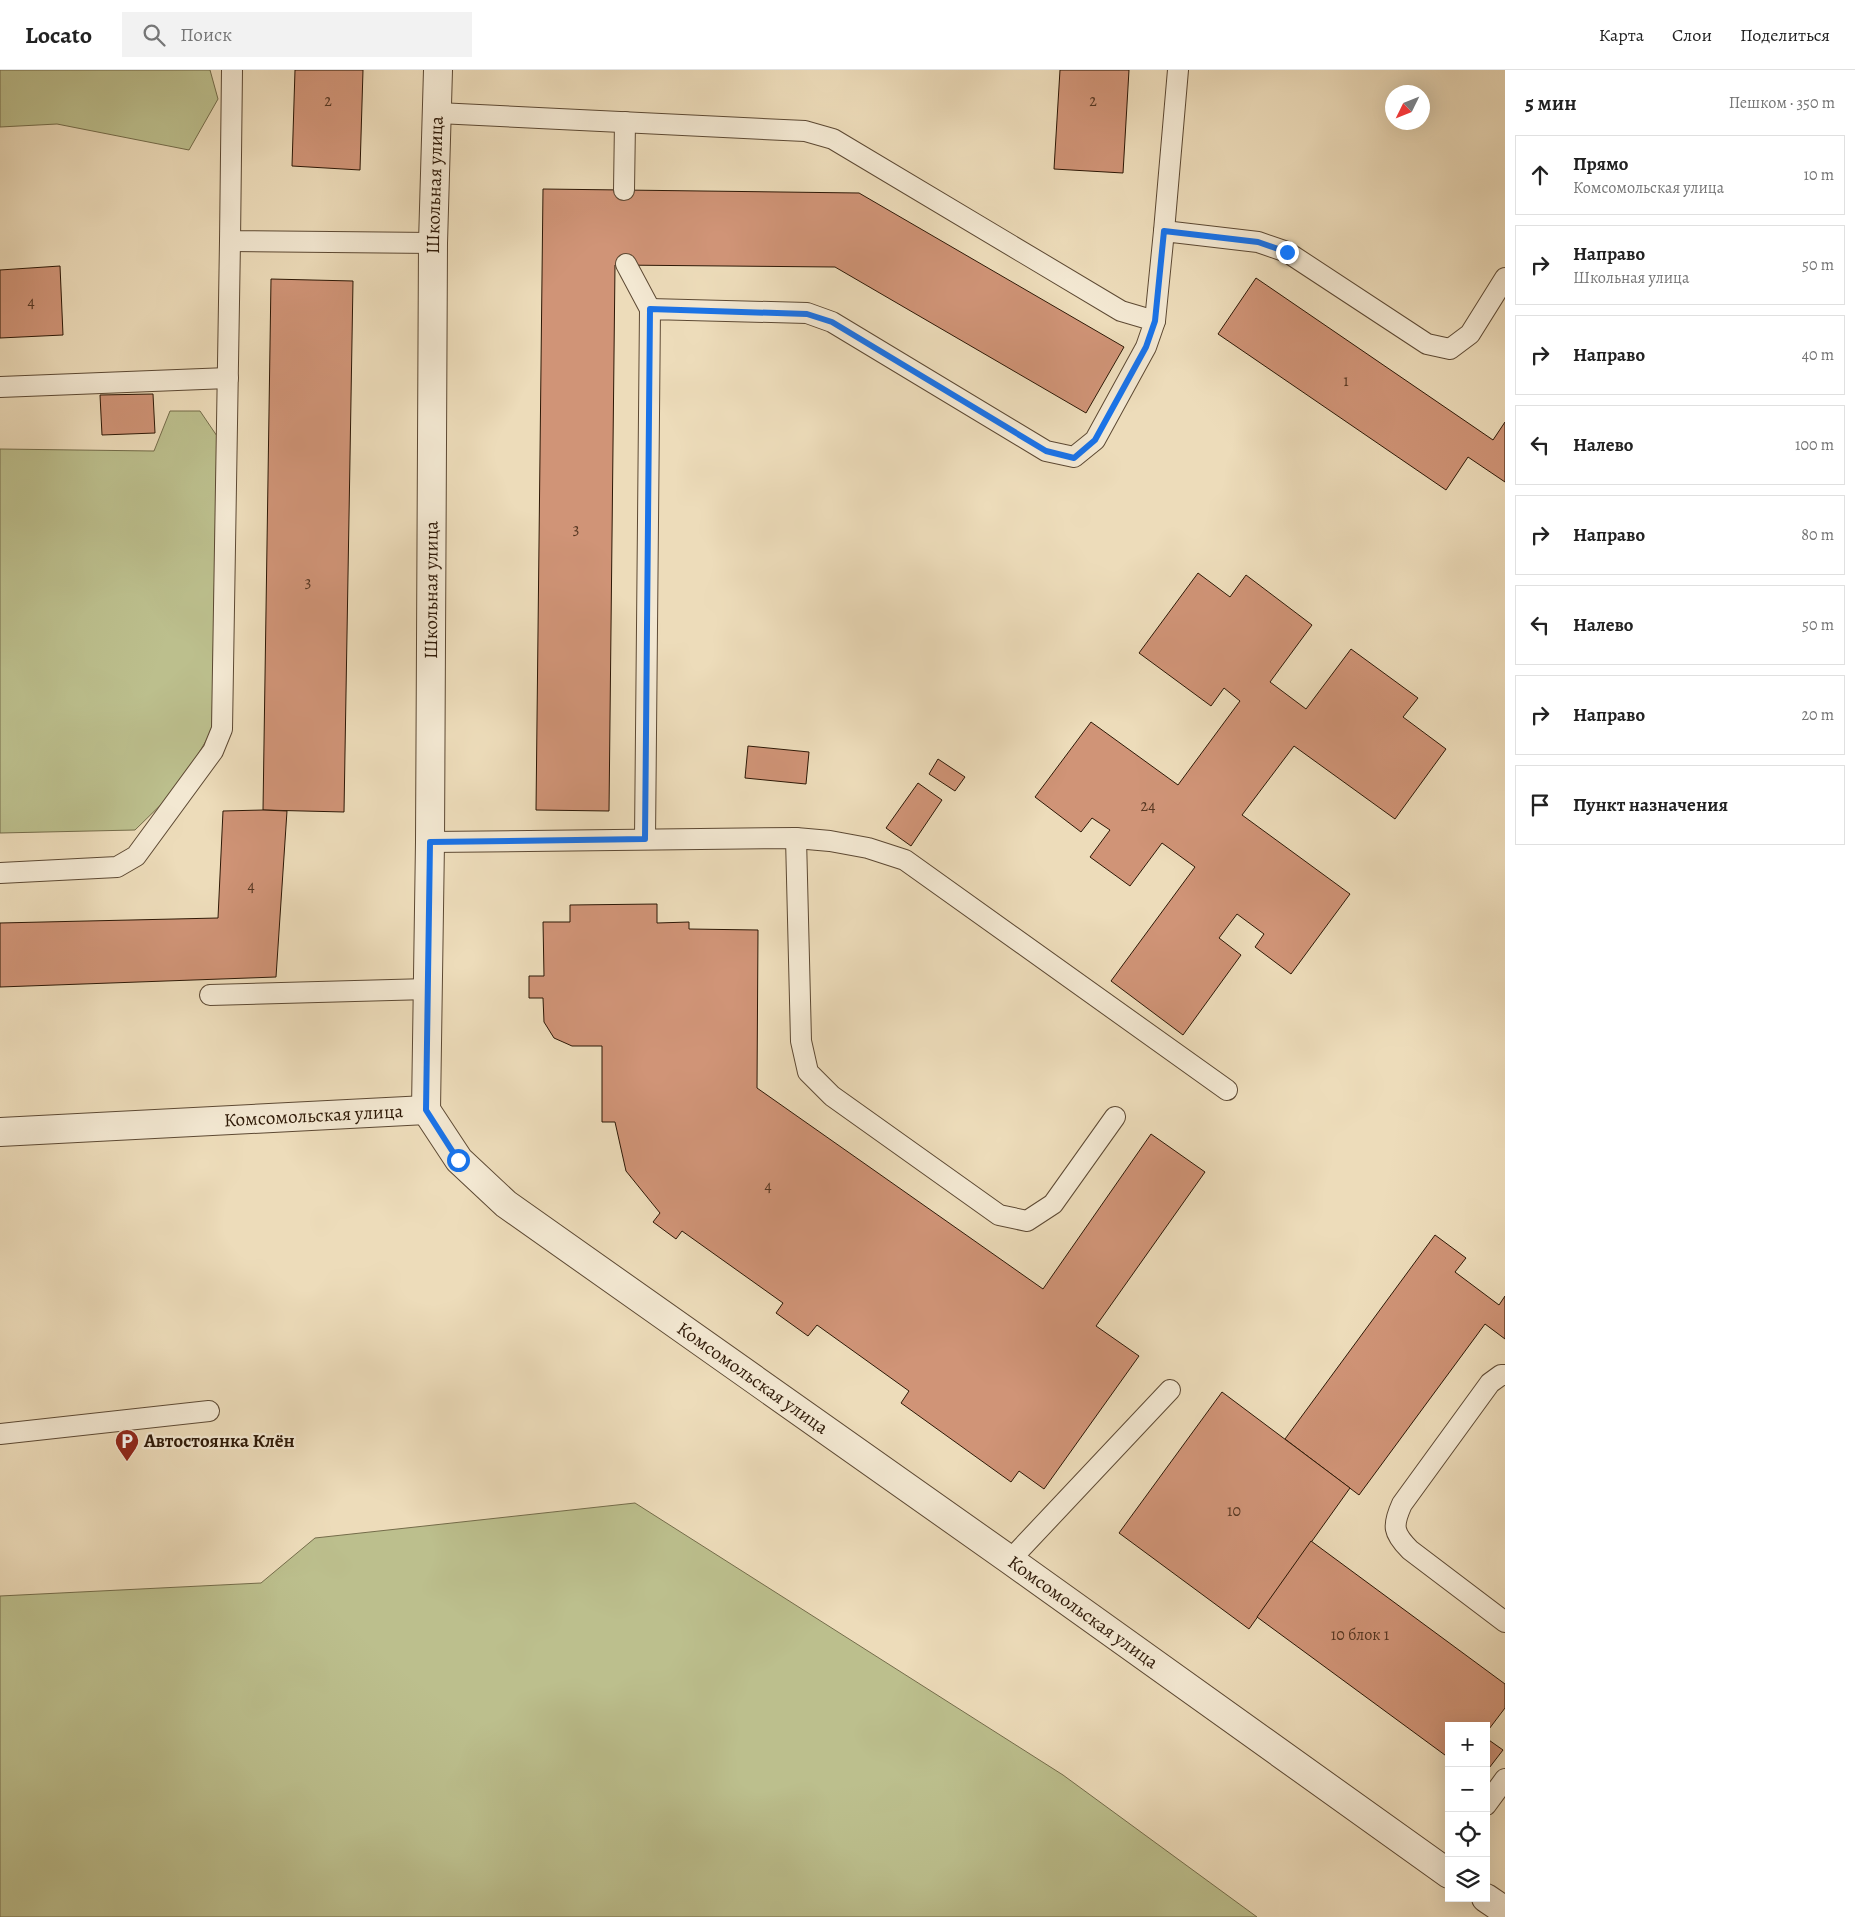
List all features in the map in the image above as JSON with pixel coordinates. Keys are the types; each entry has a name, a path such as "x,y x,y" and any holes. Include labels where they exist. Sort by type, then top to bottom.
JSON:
{"street":[{"name":"Школьная улица","path":"426,1110 430,842 433,243 438,70"},
{"name":"Комсомольская улица","path":"0,1132 426,1110 458,1160 506,1204 1445,1866"},
{"path":"1490,1901 1505,1911"}],"lane":[{"path":"0,873 117,867 136,856 213,751 222,729 232,70"},
{"path":"650,309 807,314 824,319 1046,451 1074,458 1095,440 1146,347 1155,321 1178,70"},
{"path":"438,113 805,131 833,139 1121,311 1155,321"},
{"path":"624,190 625,122"},
{"path":"1164,231 1258,242 1287,252 1427,344 1450,349 1470,334 1505,278"},
{"path":"230,241 433,243"},
{"path":"626,264 650,309 645,839"},
{"path":"0,387 228,378"},
{"path":"430,842 796,838 830,841 868,848 905,860 1227,1090"},
{"path":"796,838 801,1041 808,1072 832,1096 999,1215 1027,1221 1053,1204 1115,1117"},
{"path":"210,995 428,989"},
{"path":"1505,1375 1501,1375 1490,1383 1402,1504 1397,1515 1395,1528 1399,1538 1410,1550 1505,1622"},
{"path":"1010,1560 1170,1390"},
{"path":"0,1434 209,1411"},
{"path":"1490,1800 1505,1779"}],"green space":[{"path":"0,70 210,70 218,99 189,150 57,124 0,127"},
{"path":"170,411 200,411 217,436 212,731 177,789 135,830 0,833 0,449 154,451"},
{"path":"635,1503 1063,1775 1257,1917 0,1917 0,1596 261,1583 315,1538"}],"building":[{"path":"295,70 363,70 360,170 292,166"},
{"path":"1060,70 1129,70 1123,173 1054,169"},
{"path":"543,189 859,193 1124,347 1086,413 835,267 615,265 609,811 536,810"},
{"path":"60,266 63,335 0,338 0,270"},
{"path":"1256,278 1493,440 1505,422 1505,482 1468,457 1446,490 1218,334"},
{"path":"271,279 353,281 344,812 263,810"},
{"path":"153,394 155,433 102,435 100,395"},
{"path":"1198,573 1230,597 1246,575 1312,625 1270,682 1306,709 1351,649 1418,698 1403,717 1446,749 1395,819 1294,746 1242,815 1350,894 1291,974 1255,947 1264,934 1237,914 1219,938 1241,955 1183,1035 1111,981 1195,867 1162,843 1130,886 1090,857 1110,830 1092,818 1081,832 1035,797 1091,722 1178,785 1240,701 1224,688 1211,706 1139,653"},
{"path":"748,746 809,752 806,784 745,778"},
{"path":"938,759 965,777 955,791 929,774"},
{"path":"918,783 942,800 911,846 886,828"},
{"path":"223,811 287,811 276,977 0,987 0,923 218,918"},
{"path":"657,904 657,923 689,922 689,929 758,930 757,1088 1043,1289 1151,1134 1205,1172 1096,1326 1139,1356 1044,1489 1019,1471 1011,1482 901,1403 909,1391 817,1325 808,1336 776,1313 783,1303 682,1231 676,1239 653,1222 660,1213 626,1171 615,1122 602,1122 602,1046 572,1046 554,1038 544,1022 543,998 529,998 529,976 544,976 543,922 570,922 570,905"},
{"path":"1435,1235 1466,1258 1455,1272 1499,1305 1505,1296 1505,1339 1485,1324 1359,1495 1285,1439"},
{"path":"1222,1392 1350,1488 1249,1629 1119,1533"},
{"path":"1311,1541 1505,1684 1505,1708 1490,1728 1490,1722 1445,1722 1445,1755 1257,1617"},
{"path":"1490,1741 1503,1750 1490,1767"}],"place":[{"name":"Автостоянка Клён","path":"127,1462"}],"route":[{"path":"458,1160 426,1110 430,842 645,839 650,309 807,314 832,322 1046,451 1074,458 1095,440 1146,347 1155,321 1164,231 1258,242 1287,252"}]}
